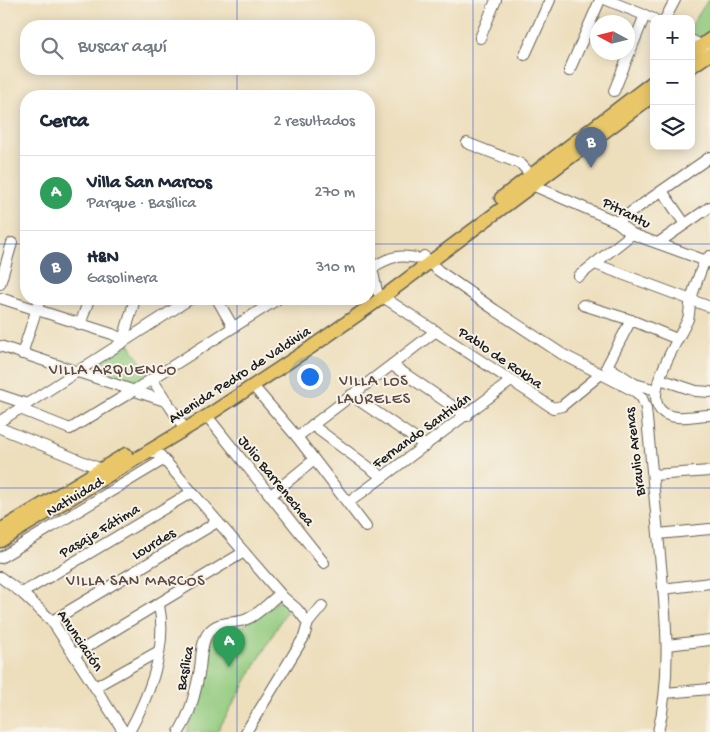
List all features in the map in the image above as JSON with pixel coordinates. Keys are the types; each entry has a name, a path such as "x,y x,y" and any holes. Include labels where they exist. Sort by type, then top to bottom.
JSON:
{"main road":[{"name":"Avenida Pedro de Valdivia","path":"532,180 650,84"},
{"name":"Avenida Pedro de Valdivia","path":"375,295 532,180 650,98"},
{"name":"Avenida Pedro de Valdivia","path":"0,530 101,468 182,425 361,305"},
{"name":"Avenida Pedro de Valdivia","path":"0,540 158,452 182,425 207,416 253,386 362,305"}],"street":[{"path":"480,38 496,0"},
{"path":"525,55 550,0"},
{"path":"569,72 600,0"},
{"path":"607,0 649,17 614,91"},
{"path":"667,15 675,0"},
{"name":"Pitrantu","path":"467,143 521,164 532,180 617,222 632,234 708,260"},
{"path":"617,222 710,157"},
{"path":"662,191 685,224"},
{"path":"658,243 710,207"},
{"path":"579,276 632,234"},
{"path":"0,284 12,243"},
{"path":"375,264 397,256 425,259"},
{"name":"Braulio Arenas","path":"425,259 510,320 562,354 636,392 644,401 653,475 667,645 665,693 658,732"},
{"path":"708,260 691,300 689,318 677,339 660,379 656,390 656,402 664,413 672,416 710,415"},
{"path":"595,264 710,307"},
{"name":"Pablo de Rokha","path":"375,297 436,332 549,406 556,408 562,406 601,374"},
{"path":"0,298 20,304"},
{"path":"22,305 112,334 118,337 122,343"},
{"path":"22,354 38,305"},
{"path":"80,324 86,305"},
{"path":"122,343 133,305"},
{"path":"101,468 1,424 178,305"},
{"path":"220,305 233,327"},
{"path":"0,395 70,429 134,391 268,305"},
{"path":"583,305 631,320 677,339"},
{"path":"631,320 607,366 635,384 656,390"},
{"path":"297,437 436,332"},
{"path":"0,346 76,373 168,402"},
{"path":"392,365 467,416"},
{"path":"152,379 182,425"},
{"path":"660,379 696,391 710,392"},
{"name":"Fernando Santiván","path":"348,503 511,382"},
{"path":"253,386 297,437 366,526"},
{"path":"351,396 426,446"},
{"name":"Julio Barrenechea","path":"207,416 324,563"},
{"path":"312,426 382,477"},
{"path":"158,452 217,522 308,623"},
{"name":"Natividad","path":"0,558 158,452"},
{"path":"270,495 314,460"},
{"path":"653,475 710,471"},
{"name":"Pasaje Fátima","path":"22,593 192,492"},
{"name":"Lourdes","path":"52,621 217,522"},
{"path":"658,534 710,528"},
{"path":"74,654 159,605 244,552"},
{"name":"Anunciación","path":"0,577 22,593 52,621 124,732"},
{"path":"663,589 710,583"},
{"name":"Basílica","path":"180,732 192,703 200,673 203,648 209,632 224,622 249,618 282,595"},
{"path":"129,732 148,693 160,651 162,617 159,605"},
{"path":"246,732 304,637 308,623 322,606"},
{"path":"667,645 710,640"},
{"path":"95,687 160,651"},
{"path":"665,693 710,689"}],"green space":[{"path":"708,0 710,0 710,31 698,39 695,37 695,20"},
{"path":"129,344 149,375 132,387 85,372"},
{"name":"VILLA SAN MARCOS","path":"279,601 290,605 217,732 187,732 203,676 208,643 217,632 226,626 243,626"}],"place":[{"name":"H&N","path":"591,168"},
{"name":"Villa San Marcos","path":"229,667"}],"district":[{"name":"VILLA ARQUENCO","path":"113,368"},
{"name":"VILLA LOS LAURELES","path":"374,388"},
{"name":"VILLA SAN MARCOS","path":"136,579"}]}
